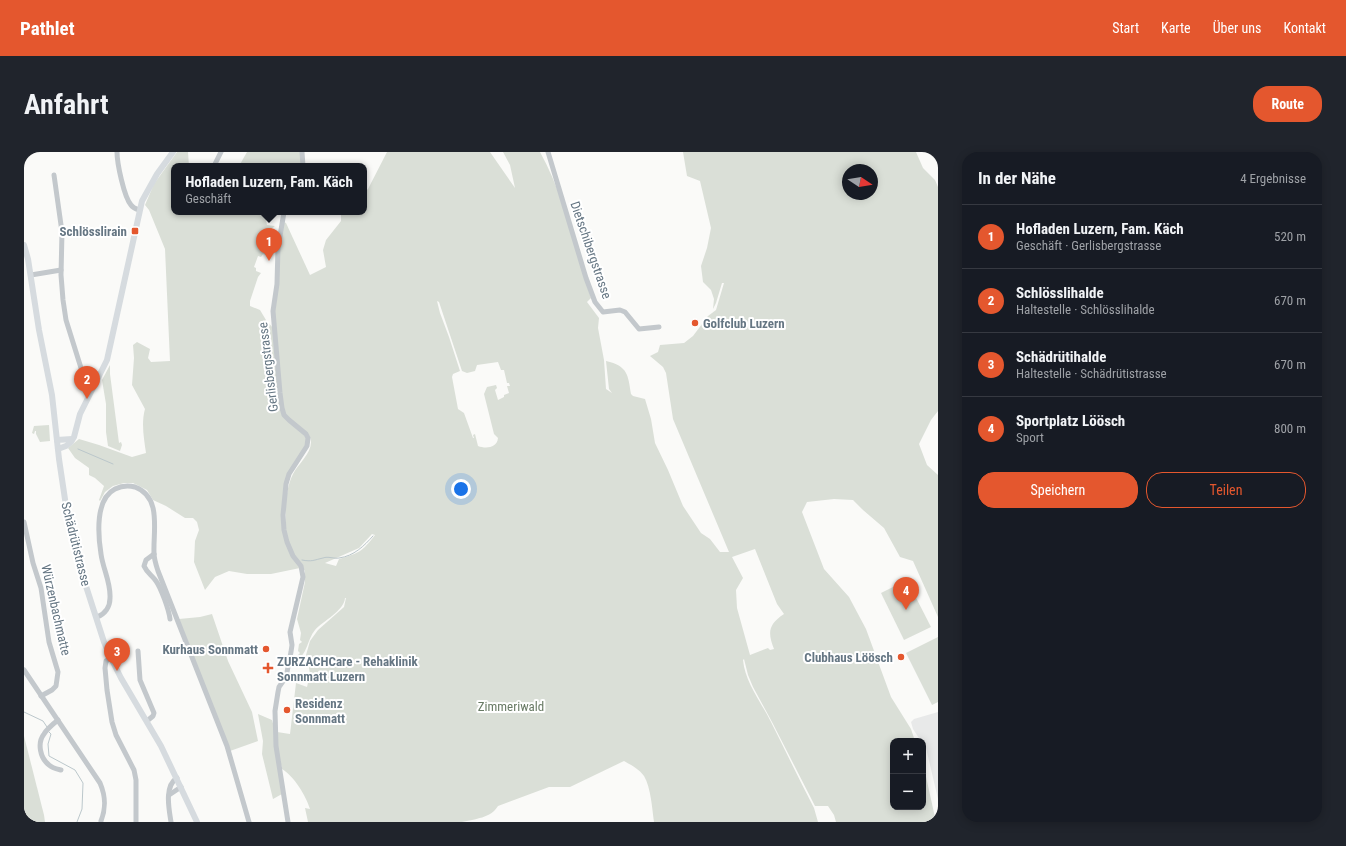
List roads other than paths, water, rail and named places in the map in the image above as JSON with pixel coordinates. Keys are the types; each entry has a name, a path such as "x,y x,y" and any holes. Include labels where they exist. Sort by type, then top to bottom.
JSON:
{"main road":[{"path":"58,448 66,446 75,434 80,414 107,360 139,210 149,188 173,152"},
{"name":"Schädrütistrasse","path":"24,245 31,275 38,324 52,395 66,506 75,548 96,617 111,658 161,746 197,822"},
{"path":"57,440 72,439"}],"street":[{"path":"117,152 127,198 131,205 139,210"},
{"path":"216,163 221,152"},
{"path":"302,152 303,163"},
{"name":"Dietschibergstrasse","path":"548,152 586,278 595,302 603,312 620,310 625,312 639,329 659,327"},
{"path":"54,175 62,232 63,300 66,320 86,384"},
{"name":"Gerlisbergstrasse","path":"284,215 278,248 277,284 273,311 280,393 284,415 306,434 309,441 289,474 286,484 283,516 286,542 293,556 303,570 303,582 290,632 292,650 286,677 279,687 276,700 276,746 288,822"},
{"path":"31,275 62,270"},
{"path":"96,617 105,612 110,601 110,589 101,554 99,529 101,507 104,500 112,491 118,487 132,486 143,492 153,506 155,523 154,554 162,582 227,746 248,822"},
{"name":"Würzenbachmatte","path":"24,522 33,563 41,588 49,642 58,666 57,683 55,688 41,696"},
{"path":"154,554 146,560 144,566 158,584 170,619"},
{"path":"138,651 139,678 154,713 153,716 147,720"},
{"path":"111,658 106,661 105,668 110,713 116,735 134,770 137,790 136,822"},
{"path":"24,670 100,783 105,798 105,812 101,821"},
{"path":"58,720 44,733 40,746 41,754 46,762 50,766 61,770"},
{"path":"171,822 168,804 169,792 171,784 177,778"},
{"path":"169,795 181,787"}],"waterway":[{"path":"78,449 113,464"},
{"path":"302,560 311,561 325,557 344,557 358,550 373,536"},
{"path":"24,712 43,721 47,727"},
{"path":"49,732 51,734 48,744 49,756 75,770 83,783 82,809 77,822"}],"place":[{"name":"Schlösslirain","path":"135,231"},
{"name":"Hofladen Luzern, Fam. Käch","path":"269,261"},
{"name":"Golfclub Luzern","path":"695,323"},
{"name":"Schlösslihalde","path":"87,399"},
{"name":"Sportplatz Löösch","path":"906,610"},
{"name":"Kurhaus Sonnmatt","path":"266,649"},
{"name":"Clubhaus Löösch","path":"901,657"},
{"name":"ZURZACHCare - Rehaklinik Sonnmatt Luzern","path":"268,668"},
{"name":"Schädrütihalde","path":"117,671"},
{"name":"Residenz Sonnmatt","path":"287,710"}],"park label":[{"name":"Zimmeriwald","path":"511,706"}]}
